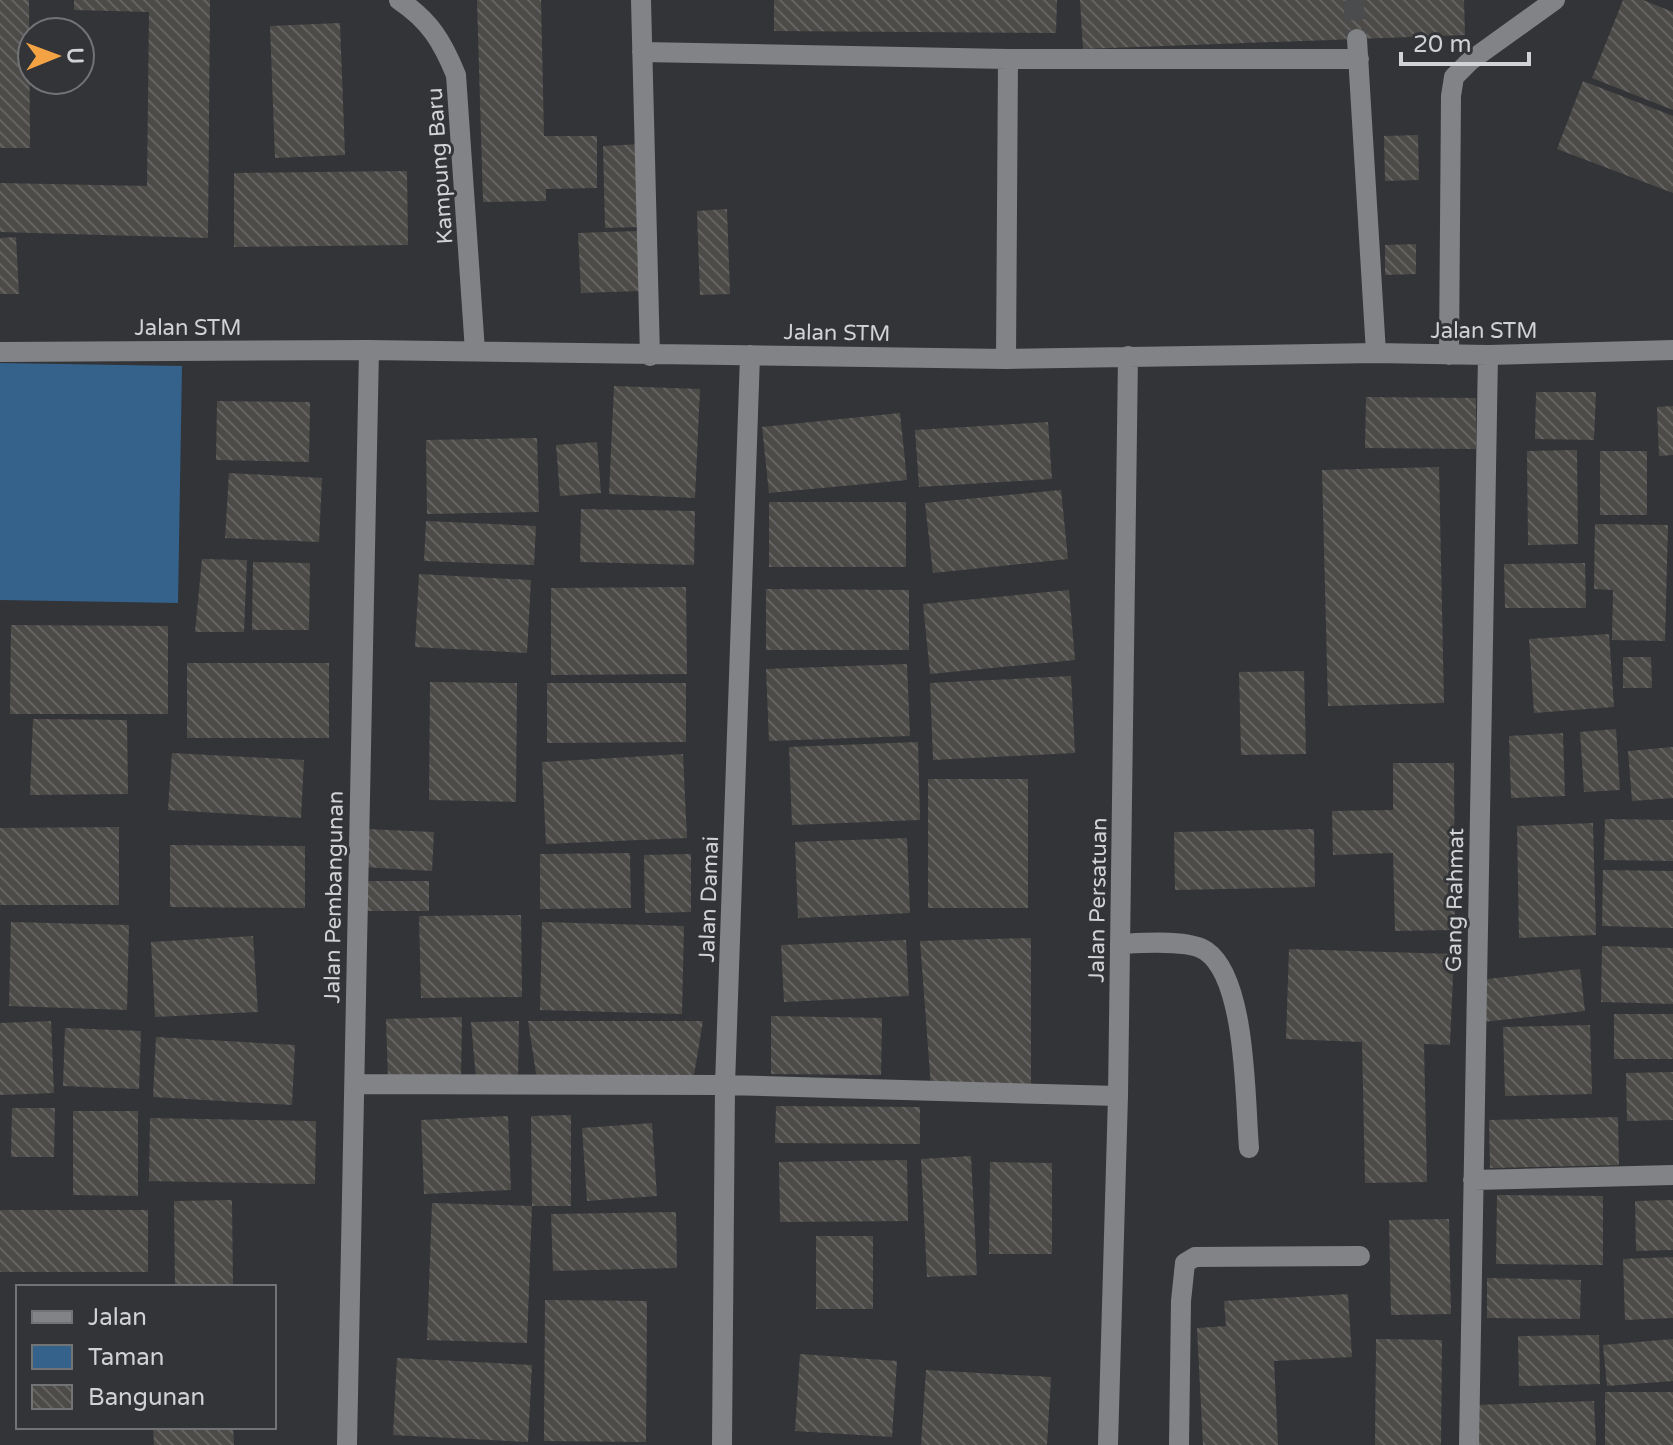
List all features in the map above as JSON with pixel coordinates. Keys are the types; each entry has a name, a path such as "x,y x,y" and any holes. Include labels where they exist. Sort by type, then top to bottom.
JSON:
{"street":[{"name":"Kampung Baru","path":"399,0 418,13 441,40 456,75 475,351"},
{"path":"641,0 650,356"},
{"path":"1449,355 1451,96 1454,77 1470,61 1555,0"},
{"path":"642,52 1008,59 1358,49 1376,353"},
{"path":"1006,359 1008,59"},
{"name":"Jalan STM","path":"0,352 369,350 1006,359 1376,353 1488,355 1673,350"},
{"name":"Jalan Pembangunan","path":"347,1445 369,350"},
{"name":"Jalan Damai","path":"722,1445 725,1085 750,355"},
{"name":"Gang Rahmat","path":"1469,1445 1488,355"},
{"name":"Jalan Persatuan","path":"1108,1445 1118,1096 1128,356"},
{"path":"1120,944 1186,945 1206,951 1220,967 1240,1020 1249,1148"},
{"path":"355,1084 725,1085 1118,1096"},
{"path":"1473,1180 1673,1175"},
{"path":"1179,1445 1181,1301 1185,1263 1195,1257 1360,1256"}],"green space":[{"path":"0,363 182,366 178,603 0,600"}],"building":[{"path":"0,0 29,0 29,16 16,16 16,96 30,96 30,148 0,148"},
{"path":"74,0 210,0 208,238 0,232 0,183 147,186 149,12 74,10"},
{"path":"477,0 541,0 544,136 597,136 597,188 546,189 546,201 483,202"},
{"path":"774,0 1057,0 1056,33 774,31"},
{"path":"1080,0 1464,0 1465,35 1083,49"},
{"path":"1623,0 1643,0 1673,12 1673,110 1592,78"},
{"path":"340,23 345,155 275,158 270,26"},
{"path":"1583,81 1673,116 1673,193 1557,149"},
{"path":"1418,135 1419,180 1385,181 1384,136"},
{"path":"641,144 642,227 605,228 603,146"},
{"path":"407,171 408,245 234,247 234,173"},
{"path":"727,209 730,294 700,295 697,211"},
{"path":"638,231 640,291 581,293 578,233"},
{"path":"16,237 19,294 0,294 0,238"},
{"path":"1416,244 1416,274 1385,275 1385,245"},
{"path":"614,386 700,389 695,498 609,494"},
{"path":"1536,392 1596,392 1594,440 1535,439"},
{"path":"1366,397 1476,398 1476,449 1365,448"},
{"path":"217,401 310,402 309,462 216,460"},
{"path":"1673,406 1673,455 1659,456 1657,407"},
{"path":"900,413 907,480 769,493 762,427"},
{"path":"1048,422 1052,479 919,487 915,430"},
{"path":"537,438 539,512 427,514 426,440"},
{"path":"597,442 601,493 560,496 556,445"},
{"path":"1577,450 1578,544 1528,545 1527,451"},
{"path":"1600,451 1647,451 1647,515 1600,515"},
{"path":"1439,467 1444,703 1328,706 1322,470"},
{"path":"229,473 322,478 319,542 225,538"},
{"path":"1061,490 1068,559 933,573 925,503"},
{"path":"769,502 906,502 906,567 769,567"},
{"path":"581,509 695,511 694,565 580,562"},
{"path":"426,521 536,526 534,565 424,561"},
{"path":"1595,524 1668,525 1665,641 1612,640 1613,590 1594,589"},
{"path":"202,559 247,560 244,632 195,632"},
{"path":"253,562 310,563 309,630 252,630"},
{"path":"1585,563 1586,608 1505,608 1504,564"},
{"path":"419,574 531,580 527,653 415,647"},
{"path":"686,587 687,674 551,675 551,588"},
{"path":"766,589 909,590 909,650 766,650"},
{"path":"1069,590 1075,660 930,674 923,604"},
{"path":"11,625 168,626 168,714 10,714"},
{"path":"1609,634 1614,707 1534,713 1529,639"},
{"path":"1623,657 1651,657 1652,688 1623,688"},
{"path":"187,663 329,663 329,738 187,738"},
{"path":"907,664 910,736 769,741 766,669"},
{"path":"1304,671 1306,754 1241,755 1239,672"},
{"path":"1071,676 1075,753 933,760 930,683"},
{"path":"430,682 517,683 516,802 429,800"},
{"path":"547,683 686,683 686,742 547,743"},
{"path":"33,719 127,720 128,794 30,795"},
{"path":"1616,729 1620,790 1584,792 1580,732"},
{"path":"1563,733 1565,796 1511,798 1509,736"},
{"path":"918,742 920,820 792,825 789,747"},
{"path":"1673,747 1673,798 1632,801 1628,751"},
{"path":"172,753 304,760 301,818 168,810"},
{"path":"683,754 687,838 546,844 542,762"},
{"path":"1393,763 1454,763 1455,930 1395,931 1393,853 1333,855 1332,811 1393,810"},
{"path":"928,779 1028,779 1028,908 928,908"},
{"path":"1605,819 1673,820 1673,861 1604,860"},
{"path":"1593,823 1596,935 1519,938 1517,826"},
{"path":"119,827 119,905 0,905 0,828"},
{"path":"365,829 434,832 432,871 363,867"},
{"path":"1314,829 1315,887 1175,890 1174,832"},
{"path":"907,838 910,913 798,918 795,842"},
{"path":"170,845 305,846 305,908 170,907"},
{"path":"630,853 631,908 540,909 540,854"},
{"path":"691,854 691,912 645,913 644,855"},
{"path":"1603,870 1673,871 1673,928 1602,926"},
{"path":"366,881 429,881 429,911 366,911"},
{"path":"521,915 522,997 421,998 419,916"},
{"path":"11,922 129,925 127,1010 9,1006"},
{"path":"542,922 684,926 682,1014 540,1010"},
{"path":"253,936 258,1012 155,1017 151,942"},
{"path":"1031,938 1031,1087 931,1087 920,941"},
{"path":"906,940 909,996 784,1002 781,945"},
{"path":"1602,946 1673,948 1673,1004 1601,1002"},
{"path":"1289,949 1454,954 1450,1045 1424,1044 1427,1182 1365,1183 1362,1042 1286,1039"},
{"path":"1580,969 1585,1011 1483,1022 1478,980"},
{"path":"1614,1014 1673,1014 1673,1059 1614,1059"},
{"path":"771,1016 882,1018 881,1075 771,1074"},
{"path":"462,1017 461,1079 388,1080 386,1019"},
{"path":"51,1021 54,1093 0,1095 0,1023"},
{"path":"519,1021 518,1079 476,1079 471,1022"},
{"path":"528,1021 703,1021 693,1081 537,1080"},
{"path":"1590,1025 1592,1094 1505,1096 1503,1027"},
{"path":"65,1028 141,1031 139,1089 63,1086"},
{"path":"156,1037 295,1045 292,1105 153,1097"},
{"path":"1673,1072 1673,1120 1627,1121 1626,1073"},
{"path":"776,1106 920,1107 920,1144 775,1143"},
{"path":"12,1108 55,1108 54,1157 11,1157"},
{"path":"73,1111 138,1111 138,1196 73,1195"},
{"path":"571,1115 571,1206 532,1206 531,1116"},
{"path":"508,1116 511,1190 424,1194 421,1120"},
{"path":"1618,1117 1619,1165 1490,1168 1489,1120"},
{"path":"150,1118 316,1121 315,1184 149,1181"},
{"path":"652,1123 657,1196 587,1201 582,1128"},
{"path":"971,1156 977,1275 927,1277 921,1159"},
{"path":"907,1160 908,1221 780,1222 779,1162"},
{"path":"990,1162 1052,1163 1052,1254 989,1254"},
{"path":"1497,1195 1603,1196 1603,1265 1496,1264"},
{"path":"232,1200 233,1285 175,1285 174,1201"},
{"path":"1673,1200 1673,1250 1636,1251 1635,1201"},
{"path":"432,1203 532,1206 527,1343 427,1340"},
{"path":"0,1210 148,1210 148,1272 0,1272"},
{"path":"676,1212 677,1268 553,1271 551,1214"},
{"path":"1449,1219 1451,1314 1391,1315 1389,1220"},
{"path":"816,1236 873,1236 873,1309 816,1309"},
{"path":"1673,1257 1673,1318 1625,1320 1623,1259"},
{"path":"1487,1278 1581,1280 1580,1319 1487,1318"},
{"path":"1348,1294 1352,1357 1274,1361 1278,1445 1203,1445 1197,1328 1226,1326 1224,1301"},
{"path":"545,1300 647,1301 646,1442 544,1441"},
{"path":"15,1312 16,1312 16,1354"},
{"path":"1599,1335 1600,1384 1519,1386 1518,1336"},
{"path":"1376,1339 1442,1340 1441,1445 1375,1445"},
{"path":"1673,1339 1673,1381 1607,1386 1603,1345"},
{"path":"800,1354 897,1361 892,1437 795,1431"},
{"path":"397,1358 532,1365 528,1442 393,1435"},
{"path":"926,1370 1051,1377 1047,1445 921,1445"},
{"path":"1605,1392 1673,1392 1673,1445 1605,1445"},
{"path":"1594,1401 1596,1445 1476,1445 1475,1405"},
{"path":"153,1429 233,1429 234,1445 154,1445"}],"tunnel":[{"path":"1353,0 1357,39"}]}
